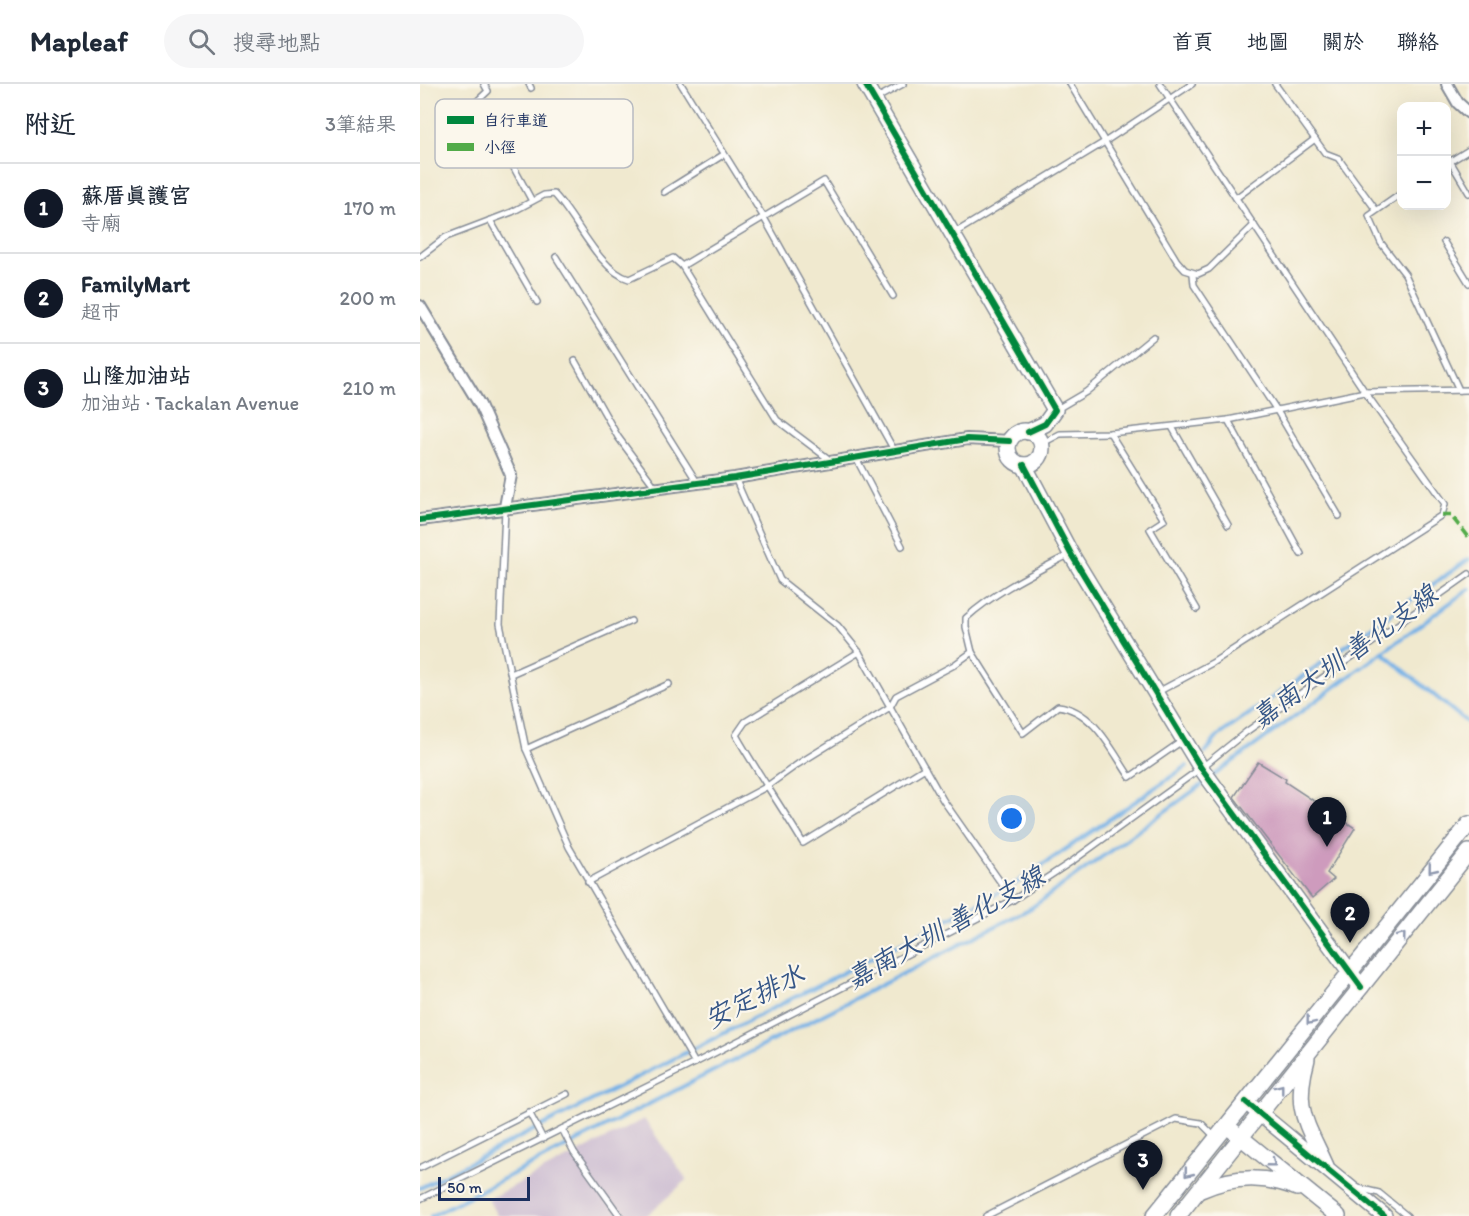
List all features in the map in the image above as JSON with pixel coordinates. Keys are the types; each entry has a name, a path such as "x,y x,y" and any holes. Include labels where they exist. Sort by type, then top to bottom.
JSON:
{"street":[{"path":"420,520 735,478 967,439 1009,441 1017,433 1029,432 1045,424 1055,410 865,84"},
{"path":"1447,84 1458,103 1469,113"},
{"path":"420,306 480,405 511,475 505,507"},
{"path":"1024,465 1038,459 1041,444 1037,436 1029,432"},
{"path":"1009,441 1010,457 1024,465 1071,554 1203,770 1361,987"},
{"path":"1154,1216 1469,824"},
{"path":"1178,1216 1469,852"},
{"path":"1309,1051 1300,1084 1300,1107 1327,1169"},
{"path":"1246,1102 1384,1216"},
{"path":"1227,1125 1328,1211 1338,1216"},
{"path":"1198,1191 1215,1184 1250,1178 1280,1181 1309,1193"}],"lane":[{"path":"479,99 488,91 484,84"},
{"path":"681,84 763,216 894,450"},
{"path":"874,100 903,84"},
{"path":"1070,84 1103,143 1176,261 1193,274 1194,285 1276,409 1339,516"},
{"path":"1156,693 1212,663 1442,515 1445,504 1365,392 1160,84"},
{"path":"952,235 1103,143 1192,84"},
{"path":"1275,84 1325,153 1338,158 1377,210"},
{"path":"1236,198 1315,139"},
{"path":"1451,161 1469,150"},
{"path":"664,192 723,155"},
{"path":"1451,167 1469,193"},
{"path":"514,168 532,201"},
{"path":"682,266 824,181 892,296"},
{"path":"420,257 446,237 554,194 567,207 590,244 619,277 628,279 673,258 682,266 777,420 834,463"},
{"path":"1397,196 1368,216 1381,243 1405,274 1459,390"},
{"path":"490,220 537,302"},
{"path":"1193,274 1209,269 1254,225"},
{"path":"1444,242 1469,283"},
{"path":"556,257 697,482"},
{"path":"1055,410 1086,392 1153,337"},
{"path":"575,361 618,437 656,488"},
{"path":"1041,444 1060,434 1110,433 1228,420 1365,392 1469,390"},
{"path":"1228,420 1301,554"},
{"path":"1172,427 1228,525"},
{"path":"1110,433 1164,520 1149,529 1197,609"},
{"path":"856,458 902,546"},
{"path":"735,478 780,580 838,626 859,652 943,800 1013,900"},
{"path":"505,507 500,624 526,749 569,847 695,1064"},
{"path":"1071,554 1023,579 966,618 972,652 1023,733 1058,706 1065,707 1090,720 1130,777 1185,740"},
{"path":"420,1199 695,1064 1013,900 1203,770 1246,732 1469,574"},
{"path":"511,674 631,621"},
{"path":"859,652 746,722 736,735 766,787 774,794 803,843 925,768"},
{"path":"588,882 766,787 798,764 890,708 896,696 954,665 972,652"},
{"path":"526,749 669,684"},
{"path":"420,1168 567,1094"},
{"path":"529,1112 543,1138"},
{"path":"986,1216 1176,1119 1201,1123 1217,1138"},
{"path":"562,1129 574,1152 620,1216"},
{"path":"1346,1184 1379,1193 1407,1216"}],"shaded area":[{"path":"644,1119 687,1180 646,1216 497,1216 488,1199"}],"building":[{"path":"1258,762 1355,828 1327,873 1334,879 1312,898 1234,797"}],"waterway":[{"name":"安定排水","path":"1205,753 1218,736 1469,559"},
{"name":"嘉南大圳 善化支線","path":"1213,776 1469,589"},
{"path":"1383,653 1469,724"},
{"name":"安定排水","path":"420,1188 1018,882 1187,766"},
{"name":"嘉南大圳 善化支線","path":"431,1216 1031,908 1207,781"}],"marked path":[{"path":"1442,515 1451,515 1469,538"}],"cycle path":[{"path":"865,84 1055,410 1045,424 1028,432"},
{"path":"420,520 735,478 967,439 1009,441"},
{"path":"1024,465 1071,554 1201,768 1361,987"},
{"path":"1246,1102 1384,1216"}],"place":[{"name":"蘇厝真護宮","path":"1327,847"},
{"name":"FamilyMart","path":"1350,943"},
{"name":"山隆加油站","path":"1143,1190"}]}
